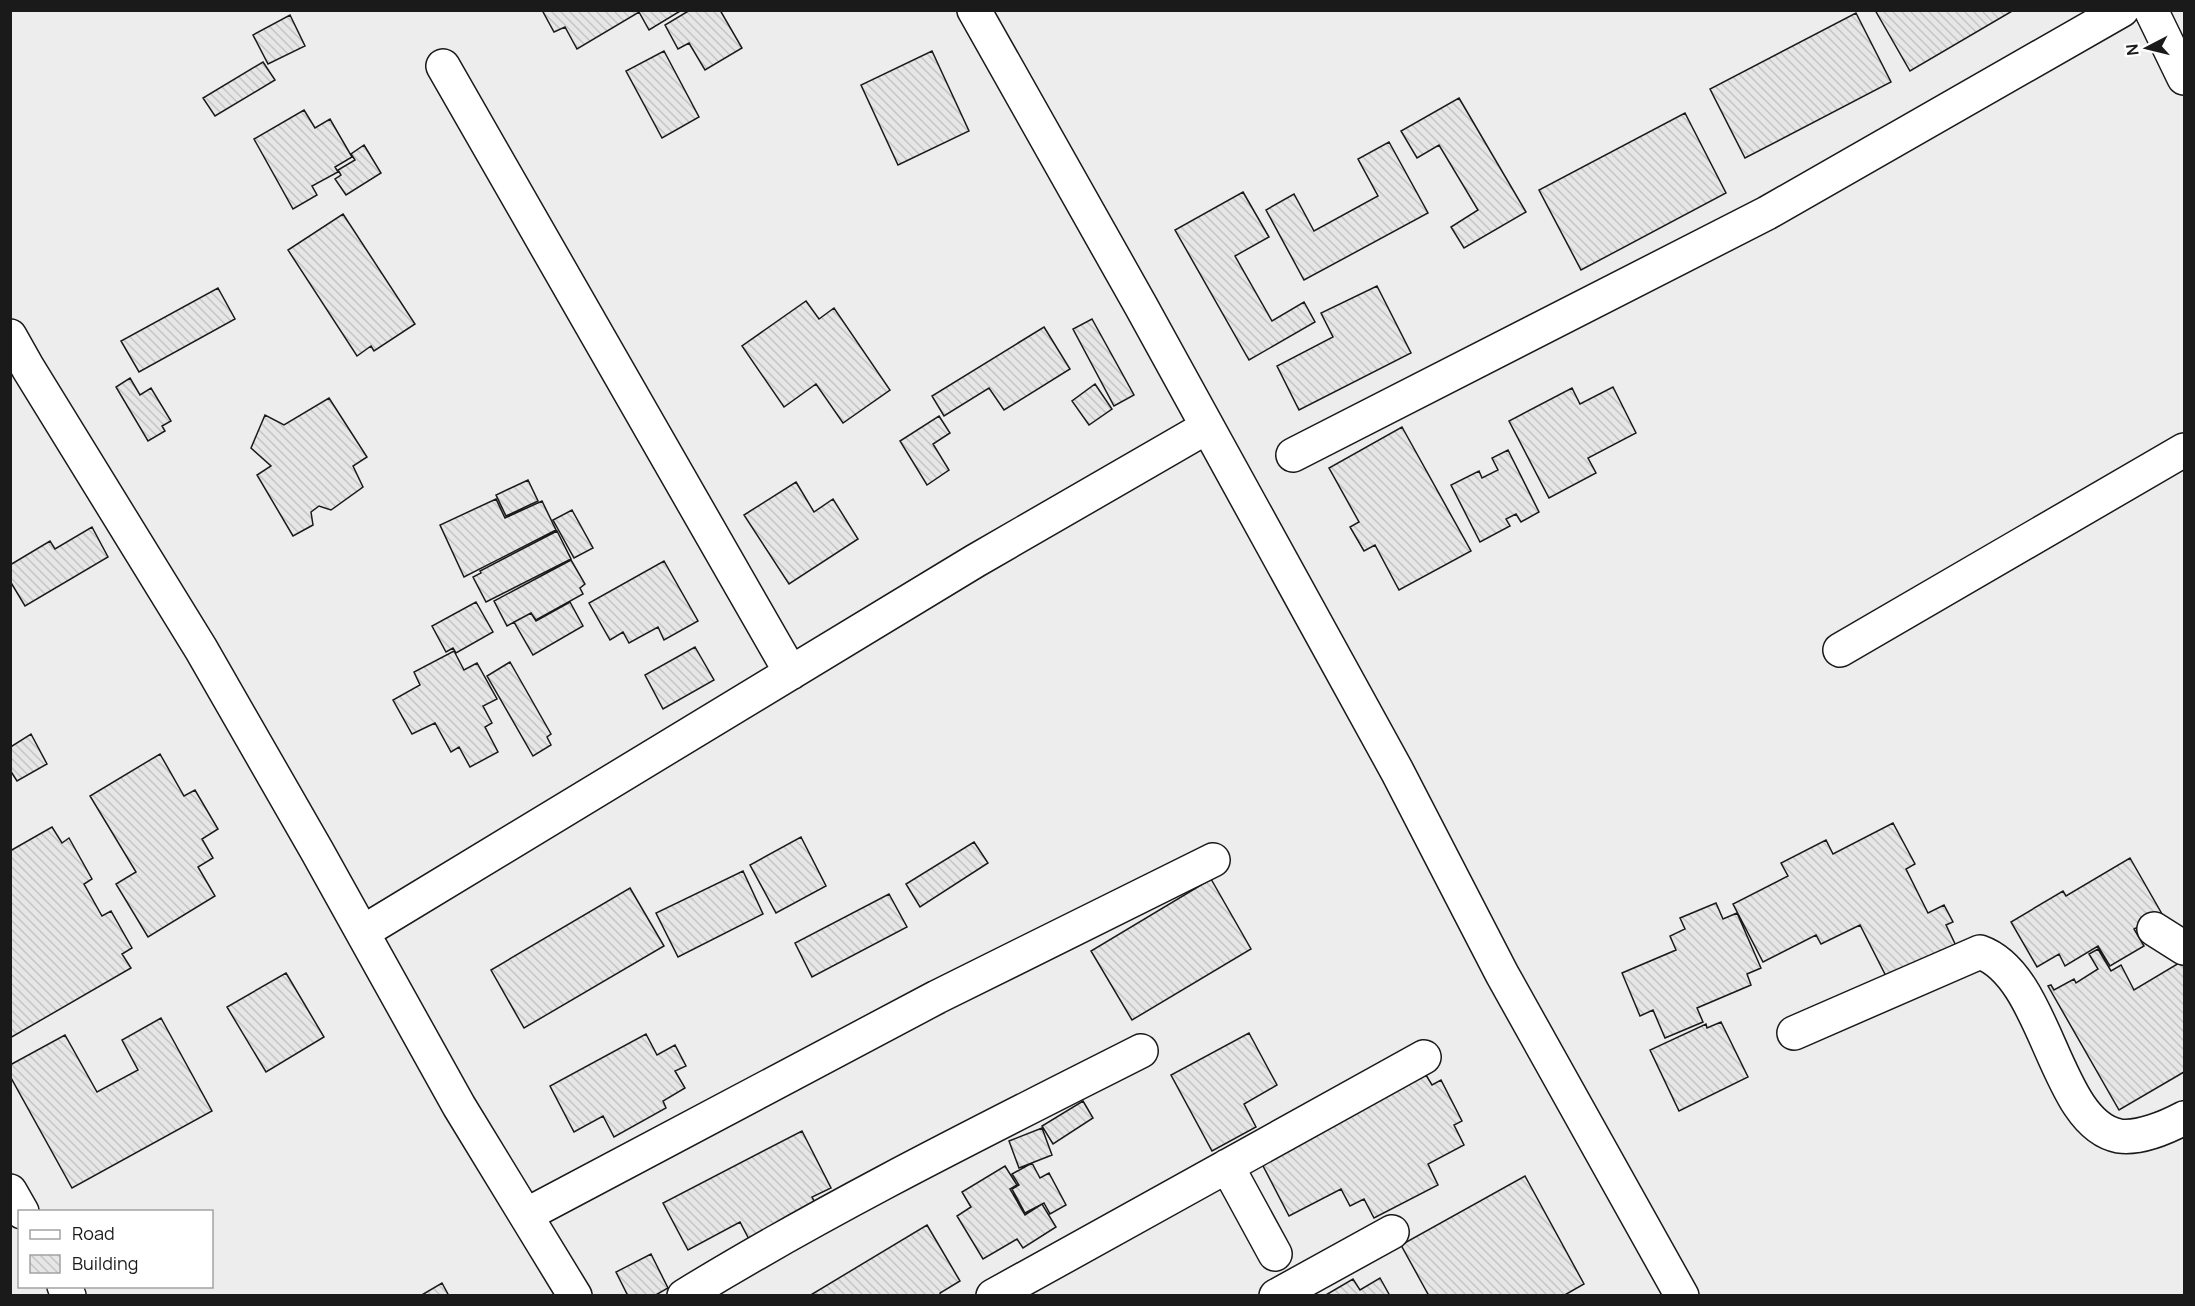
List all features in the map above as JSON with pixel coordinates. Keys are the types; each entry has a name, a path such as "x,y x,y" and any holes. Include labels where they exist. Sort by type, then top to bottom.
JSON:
{"street":[{"path":"974,10 1397,771 1502,974 1682,1296"},
{"path":"1293,455 1767,213 2122,10"},
{"path":"2151,10 2184,78"},
{"path":"443,66 791,673"},
{"path":"10,336 201,649 363,932 459,1106 575,1296"},
{"path":"363,932 975,561 1207,428"},
{"path":"1840,650 2184,450"},
{"path":"526,1215 937,997 1213,860"},
{"path":"2154,929 2184,948"},
{"path":"1794,1033 1980,952 1992,956 2006,968 2023,991 2065,1080 2086,1115 2100,1129 2119,1136 2136,1136 2184,1118"},
{"path":"684,1296 741,1261 932,1158 1141,1051"},
{"path":"993,1296 1424,1058"},
{"path":"1227,1166 1275,1254"},
{"path":"10,1191 21,1210"},
{"path":"1276,1296 1392,1232"}],"shaded area":[{"path":"10,11 2184,11 2184,1295 11,1295"}],"building":[{"path":"542,10 682,10 649,30 639,12 577,49 565,27 554,32"},
{"path":"690,10 720,10 742,48 705,70 689,43 678,49 665,25"},
{"path":"1875,10 2014,10 1910,71"},
{"path":"1856,13 1891,82 1745,158 1710,89"},
{"path":"290,15 305,46 268,64 253,35"},
{"path":"664,51 699,117 662,138 626,71"},
{"path":"932,51 969,131 898,165 861,85"},
{"path":"263,62 275,80 215,116 203,98"},
{"path":"1459,98 1526,212 1464,248 1451,227 1478,210 1439,145 1417,158 1401,131"},
{"path":"304,110 315,128 330,119 352,157 335,167 338,172 312,186 317,195 293,209 254,139"},
{"path":"1685,113 1726,193 1581,270 1539,190"},
{"path":"1389,142 1428,213 1304,280 1266,210 1294,194 1314,231 1378,196 1358,159"},
{"path":"364,145 381,173 346,195 335,179 341,175 338,170 355,160 351,154"},
{"path":"1243,192 1269,237 1235,256 1272,321 1304,302 1315,322 1249,360 1175,230"},
{"path":"343,214 415,324 374,351 371,346 357,356 288,250"},
{"path":"1377,286 1411,353 1299,410 1277,366 1333,337 1321,313"},
{"path":"218,288 235,319 139,372 121,341"},
{"path":"806,301 819,319 834,308 890,390 843,423 816,384 784,407 742,346"},
{"path":"1092,319 1134,395 1114,406 1073,329"},
{"path":"1044,327 1070,369 1004,410 989,388 944,416 932,396"},
{"path":"130,378 140,395 151,388 171,421 162,426 165,431 148,441 116,387"},
{"path":"1095,384 1112,409 1089,425 1072,401"},
{"path":"1613,387 1636,433 1588,458 1596,473 1549,498 1509,421 1572,388 1580,404"},
{"path":"329,398 367,457 353,466 363,487 331,510 319,506 311,512 313,525 293,536 257,475 271,466 251,448 265,415 284,425"},
{"path":"939,416 950,433 933,444 949,470 927,485 900,441"},
{"path":"1402,427 1471,551 1399,590 1375,545 1364,551 1350,527 1359,522 1329,468"},
{"path":"1508,450 1539,512 1521,522 1516,514 1506,519 1510,526 1480,542 1451,485 1479,471 1482,478 1498,470 1492,458"},
{"path":"528,480 538,501 506,516 496,495"},
{"path":"796,482 814,512 833,499 858,539 789,584 744,515"},
{"path":"496,499 505,518 542,501 556,530 464,577 440,525"},
{"path":"572,510 593,548 574,558 553,520"},
{"path":"92,527 108,557 25,606 10,581 10,565 50,541 55,549"},
{"path":"557,531 571,559 486,602 473,577 481,573 480,571"},
{"path":"571,560 585,584 580,588 583,594 536,620 531,613 507,626 494,601"},
{"path":"664,561 698,621 664,640 658,627 629,643 623,632 610,640 589,603"},
{"path":"476,602 493,632 456,653 453,648 446,652 432,626"},
{"path":"570,602 583,626 533,655 514,622 531,613 536,621"},
{"path":"695,647 714,680 663,709 645,675"},
{"path":"454,651 464,670 477,663 497,699 483,706 492,723 485,727 498,752 470,767 459,747 451,752 435,723 412,734 393,700 420,685 414,672"},
{"path":"510,662 551,734 547,737 551,745 533,756 487,676"},
{"path":"31,734 47,764 17,781 10,770 10,749"},
{"path":"160,754 184,796 195,790 218,829 202,839 213,858 198,867 215,896 148,937 116,884 136,872 90,796"},
{"path":"1893,823 1915,864 1906,869 1928,913 1944,905 1953,922 1946,925 1958,950 1890,984 1860,925 1821,944 1816,935 1763,962 1733,904 1788,876 1781,863 1826,840 1833,854"},
{"path":"52,827 62,843 69,838 92,879 84,884 102,916 111,911 132,948 122,954 131,968 10,1038 10,851"},
{"path":"801,837 826,886 776,913 750,865"},
{"path":"974,842 988,863 920,907 906,884"},
{"path":"2130,858 2162,914 2134,929 2144,946 2110,966 2098,946 2065,966 2059,954 2037,967 2011,922 2063,891 2066,896"},
{"path":"743,871 763,914 678,957 656,913"},
{"path":"1211,879 1251,949 1132,1020 1091,951"},
{"path":"630,888 664,946 524,1028 491,970"},
{"path":"889,894 907,927 812,977 795,943"},
{"path":"1716,903 1723,919 1737,913 1761,968 1747,974 1751,985 1697,1008 1703,1022 1665,1038 1653,1010 1640,1016 1622,973 1676,950 1670,936 1685,929 1680,918"},
{"path":"2098,949 2111,971 2121,965 2134,990 2184,960 2184,1072 2119,1110 2048,986 2051,985 2054,990 2074,979 2076,983 2098,969 2089,954"},
{"path":"286,973 324,1037 266,1072 227,1007"},
{"path":"161,1018 212,1111 72,1188 10,1076 10,1065 65,1035 97,1092 138,1070 122,1040"},
{"path":"1721,1022 1748,1077 1679,1111 1650,1050 1706,1024 1707,1028"},
{"path":"1249,1033 1277,1085 1244,1104 1256,1127 1212,1151 1171,1075"},
{"path":"646,1034 657,1055 675,1045 686,1066 675,1071 685,1088 663,1101 666,1108 614,1137 603,1116 574,1132 550,1086"},
{"path":"1426,1075 1432,1085 1441,1080 1462,1121 1454,1125 1464,1145 1428,1164 1438,1185 1374,1218 1364,1199 1350,1206 1341,1189 1289,1216 1261,1162"},
{"path":"1083,1101 1093,1118 1053,1144 1042,1126"},
{"path":"1042,1128 1052,1155 1019,1168 1009,1141"},
{"path":"802,1131 831,1188 812,1197 819,1210 752,1245 740,1222 688,1250 663,1203"},
{"path":"1032,1163 1040,1178 1049,1173 1066,1205 1050,1214 1044,1203 1025,1213 1012,1189 1019,1185 1012,1174"},
{"path":"1005,1166 1017,1185 1010,1189 1025,1215 1042,1204 1056,1227 1023,1248 1017,1239 983,1259 957,1216 971,1207 962,1192"},
{"path":"1525,1176 1584,1284 1563,1296 1429,1296 1401,1245"},
{"path":"927,1225 960,1281 940,1293 941,1296 809,1296"},
{"path":"651,1254 668,1288 654,1296 628,1296 616,1272"},
{"path":"1380,1278 1390,1296 1324,1296 1353,1279 1360,1290"},
{"path":"442,1283 449,1296 420,1296"}]}
